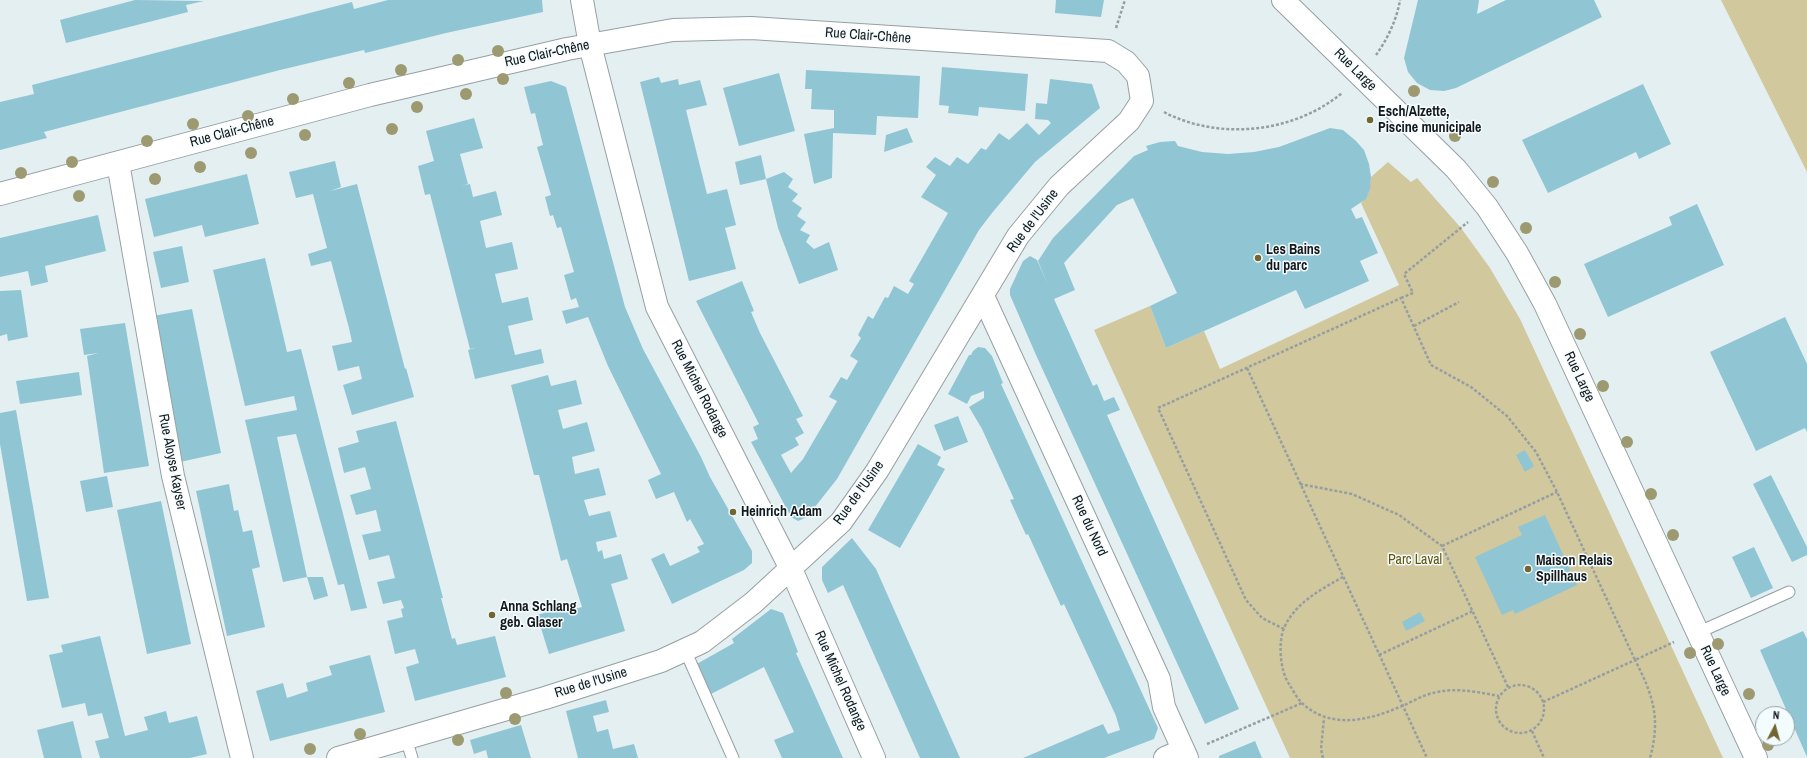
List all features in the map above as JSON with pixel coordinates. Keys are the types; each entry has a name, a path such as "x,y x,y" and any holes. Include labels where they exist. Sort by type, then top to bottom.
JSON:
{"street":[{"name":"Rue Michel Rodange","path":"582,0 590,45 657,307 791,569 874,758"},
{"name":"Rue Large","path":"1283,0 1330,44 1456,169 1487,207 1517,253 1545,304 1688,636 1756,758"},
{"name":"Rue Clair-Chêne","path":"0,194 370,96 590,45 674,30 751,28 1108,52 1126,62 1138,76 1142,101"},
{"name":"Rue de l'Usine","path":"338,758 409,748 654,664 702,642 734,618 791,569 841,522 877,471 1018,236 1059,186 1129,121 1142,101"},
{"name":"Rue Aloyse Kayser","path":"118,163 173,476 242,758"},
{"name":"Rue du Nord","path":"983,296 1159,679 1164,707 1180,755"}],"lane":[{"path":"1688,636 1789,592"},
{"path":"685,650 733,758"}],"path":[{"path":"1142,101 1178,119 1217,129 1256,129 1295,119 1331,102 1361,76 1384,44 1399,8 1400,0"},
{"path":"1284,628 1262,618 1246,600 1158,408 1412,293 1404,274 1456,232"},
{"path":"1401,298 1431,365 1471,387 1507,416 1536,452 1557,492 1648,686 1654,712 1656,738 1650,758"},
{"path":"1414,326 1459,302"},
{"path":"1247,368 1427,758"},
{"path":"1299,483 1352,494 1399,515 1442,546 1508,687"},
{"path":"1442,546 1557,492"},
{"path":"1343,578 1319,591 1298,608 1284,628 1280,655 1287,681 1302,703 1324,718 1350,721 1376,717 1433,692 1466,689 1499,696"},
{"path":"1379,655 1473,611"},
{"path":"1543,702 1688,636"},
{"path":"1522,684 1535,690 1543,702 1544,713 1540,723 1532,731 1519,733 1513,732 1507,730 1498,721 1495,708 1499,696 1508,687 1522,684"},
{"path":"1180,755 1302,703"},
{"path":"1323,758 1321,749 1324,718"},
{"path":"1532,731 1544,758"}],"green space":[{"path":"1721,0 1807,0 1807,172"},
{"name":"Parc Laval","path":"1388,162 1411,182 1417,178 1461,228 1490,268 1520,319 1723,758 1290,758 1094,330 1150,306 1166,348 1204,331 1220,369 1399,285 1361,203 1370,188 1371,177"}],"building":[{"path":"135,0 204,1 186,5 188,12 66,43 60,20"},
{"path":"388,0 542,0 543,12 446,33 365,53 364,50 280,70 44,132 47,138 0,150 0,102 34,94 32,85 352,2 354,9"},
{"path":"1056,0 1104,0 1101,17 1055,13"},
{"path":"1418,0 1479,0 1477,14 1506,0 1594,0 1602,17 1456,88 1444,91 1430,90 1417,83 1408,72 1404,58"},
{"path":"942,67 1028,74 1025,111 979,107 978,116 948,113 949,106 939,105"},
{"path":"806,70 920,76 918,118 877,116 876,135 833,133 832,178 814,184 804,134 834,128 834,110 811,109 812,89 805,89"},
{"path":"779,73 795,131 739,146 723,88"},
{"path":"659,77 661,83 678,79 679,85 700,80 707,105 686,110 707,194 727,189 736,225 725,228 736,269 689,281 640,82"},
{"path":"1050,79 1092,84 1100,108 1035,162 979,230 837,479 807,517 798,521 791,517 751,442 758,439 753,427 759,424 696,301 742,281 754,311 751,312 760,333 803,416 796,419 804,433 795,438 799,445 781,455 791,473 803,459 837,401 829,397 841,377 847,380 858,361 850,356 861,338 858,335 868,316 873,319 885,297 888,298 894,286 908,294 914,284 909,281 948,213 921,197 936,175 926,167 935,157 950,166 957,157 968,164 981,148 986,150 999,133 1009,140 1027,123 1039,135 1051,123 1048,120 1035,119 1036,103 1047,104"},
{"path":"551,81 566,87 625,307 643,349 701,457 710,477 752,551 752,563 744,570 672,604 651,559 664,553 670,566 700,552 697,547 704,544 690,519 687,522 674,492 656,499 648,480 661,474 608,366 588,317 566,324 562,311 579,307 576,298 571,300 564,275 574,272 561,227 557,228 553,215 550,216 545,197 551,195 537,147 543,145 535,113 531,114 524,87"},
{"path":"1643,84 1671,144 1639,159 1636,152 1548,193 1522,140"},
{"path":"474,118 483,148 460,154 468,184 461,186 470,184 473,197 496,191 502,215 480,221 486,248 512,242 518,269 495,274 502,303 528,297 533,320 508,326 515,355 541,349 544,363 475,379 468,350 478,347 470,349 430,194 425,195 418,166 434,161 426,131"},
{"path":"907,128 913,142 884,152 886,135"},
{"path":"1330,128 1343,130 1356,141 1364,150 1369,164 1371,177 1370,189 1366,199 1351,209 1356,219 1362,217 1378,253 1360,261 1369,281 1305,309 1296,290 1166,348 1150,306 1177,293 1133,198 1117,205 1064,263 1075,290 1054,299 1093,386 1097,384 1104,401 1114,397 1120,410 1107,415 1239,709 1205,724 1036,355 1010,295 1010,289 1023,261 1030,256 1037,260 1048,285 1038,261 1053,238 1134,156 1148,150 1146,146 1160,142 1175,141 1178,146 1202,152 1228,154 1254,152 1279,147"},
{"path":"761,155 766,179 740,185 735,162"},
{"path":"335,161 341,187 330,191 357,184 405,369 406,368 414,397 352,415 343,385 362,379 359,366 338,371 332,346 352,342 349,328 331,261 311,266 308,254 327,248 313,194 296,198 289,172"},
{"path":"784,172 793,179 788,187 798,194 792,201 802,208 797,216 806,222 800,230 810,235 806,242 814,249 829,242 838,270 799,284 778,228 766,179"},
{"path":"247,174 259,224 205,237 202,225 154,237 145,199"},
{"path":"1697,204 1724,265 1608,317 1584,264 1672,225 1669,217"},
{"path":"98,215 106,251 45,266 48,282 31,286 28,271 0,277 0,238"},
{"path":"182,246 189,282 161,288 153,252"},
{"path":"265,258 287,352 301,349 367,608 351,611 344,584 338,585 296,434 277,437 307,577 283,582 245,420 297,410 294,396 245,406 213,270"},
{"path":"21,290 28,337 8,341 7,334 0,336 0,291"},
{"path":"192,309 221,453 180,462 153,316"},
{"path":"1785,317 1807,364 1807,432 1805,428 1756,451 1710,352"},
{"path":"125,323 149,466 104,473 87,356 98,353 84,355 80,329"},
{"path":"978,347 985,348 992,356 1003,383 1001,384 1158,728 1154,739 1104,758 1023,758 1103,724 1108,734 1120,730 1116,716 1064,604 1061,606 1028,534 1026,535 1010,500 1014,499 982,429 969,407 984,398 984,391 971,396 967,404 948,394 969,355 971,355"},
{"path":"79,372 82,395 20,404 16,381"},
{"path":"548,375 551,386 576,380 582,404 558,410 563,429 587,422 595,451 572,457 575,474 599,468 606,495 584,500 589,516 610,511 617,537 596,542 598,552 602,550 604,559 621,554 628,579 611,584 625,631 549,654 537,615 566,607 567,611 582,607 567,559 561,561 539,475 534,475 511,385"},
{"path":"16,410 49,598 27,601 0,444 0,413"},
{"path":"958,416 968,442 944,451 934,425"},
{"path":"396,421 443,598 441,598 452,639 455,638 457,645 495,636 506,677 415,701 406,667 419,663 415,649 395,654 387,621 403,617 401,609 404,608 401,600 383,604 377,582 395,578 389,555 369,560 362,535 381,531 376,510 356,515 350,495 371,489 365,467 344,473 338,448 359,442 356,431"},
{"path":"918,444 941,457 937,465 945,469 900,548 868,530"},
{"path":"1525,450 1534,466 1525,472 1516,455"},
{"path":"1771,475 1807,547 1807,555 1792,562 1753,484"},
{"path":"107,476 113,507 86,512 80,481"},
{"path":"229,484 234,511 238,510 243,532 252,530 260,567 252,569 265,627 227,636 196,491"},
{"path":"161,501 191,644 147,654 117,510"},
{"path":"1545,515 1577,585 1515,614 1513,610 1502,615 1475,557 1522,535 1518,527"},
{"path":"852,538 876,569 960,758 920,758 843,585 828,593 822,580 822,567"},
{"path":"1754,547 1773,588 1751,598 1732,557"},
{"path":"307,577 323,577 328,596 314,600"},
{"path":"771,609 783,613 798,652 796,653 843,758 782,758 774,740 794,732 764,667 709,695 695,665 734,643 732,639"},
{"path":"1420,612 1425,621 1406,631 1402,622"},
{"path":"1803,631 1807,639 1807,757 1795,730 1795,706 1785,706 1760,650"},
{"path":"100,636 125,736 148,730 144,717 166,711 169,723 197,716 207,754 190,758 100,758 95,741 109,738 102,713 88,716 85,703 62,708 49,655 63,652 61,645"},
{"path":"370,655 385,712 270,741 256,691 283,683 287,698 308,691 306,683 332,675 329,666"},
{"path":"606,700 609,712 593,716 597,732 608,729 613,749 634,744 638,758 578,758 566,711"},
{"path":"73,721 82,758 44,758 37,730"},
{"path":"521,725 531,758 488,758 486,750 474,754 470,740"},
{"path":"1255,741 1262,758 1219,758 1219,756"}],"place":[{"name":"Esch/Alzette, Piscine municipale","path":"1370,120"},
{"name":"Les Bains du parc","path":"1258,258"},
{"name":"Heinrich Adam","path":"733,512"},
{"name":"Maison Relais Spillhaus","path":"1528,569"},
{"name":"Anna Schlang geb. Glaser","path":"492,615"}]}
